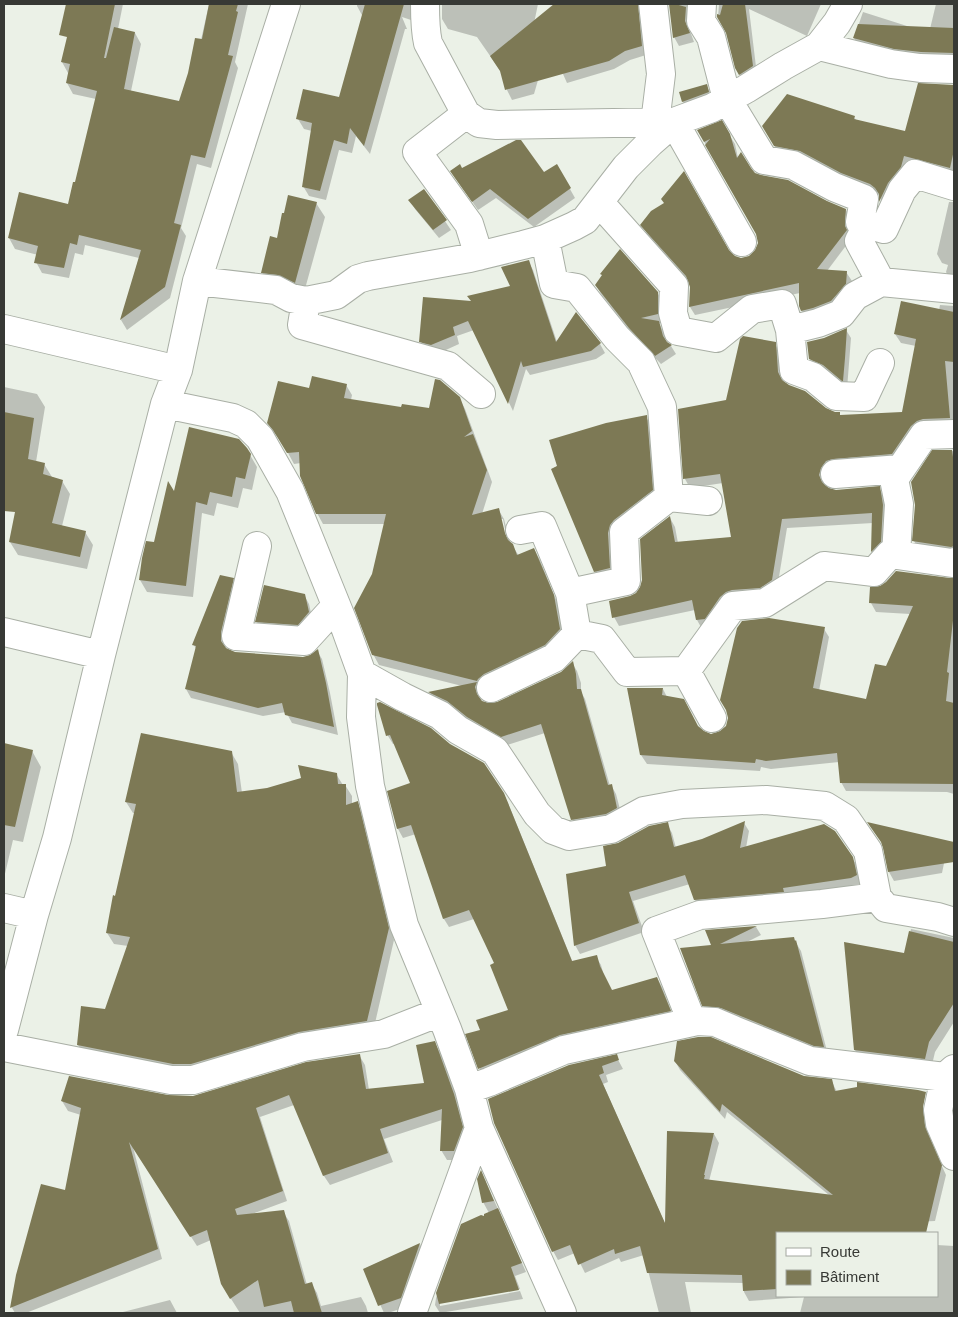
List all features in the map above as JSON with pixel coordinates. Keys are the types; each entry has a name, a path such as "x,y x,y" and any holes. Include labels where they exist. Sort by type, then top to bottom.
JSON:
{"street":[{"path":"4,1030 34,915 57,838 165,404 178,370 197,281 286,4"},
{"path":"425,4 425,33 428,43 466,114 479,123 497,125 665,123 712,108 819,46 837,23 848,4"},
{"path":"653,4 665,123 742,242"},
{"path":"702,4 701,21 711,36 727,100 764,160 793,165 834,187 864,199 860,222 884,229 902,190 915,174 954,186"},
{"path":"819,46 891,64 920,68 954,69"},
{"path":"466,114 417,152 469,224 479,256"},
{"path":"197,281 276,290 291,298 306,301 336,295 358,279 368,276 479,256 545,239 585,220 626,167 650,143 665,123"},
{"path":"599,202 674,286 673,313 678,331 716,338 752,309 782,304 790,330 794,370 813,377 836,396 864,397 880,363"},
{"path":"868,224 859,241 881,282"},
{"path":"545,239 554,284 577,288 617,338 640,362 662,407 669,496"},
{"path":"790,330 818,323 841,314 855,296 881,282 954,289"},
{"path":"306,301 302,325 448,366 481,394"},
{"path":"4,329 178,370"},
{"path":"165,404 233,418 246,424 260,438 290,491 362,674 361,717 370,786 404,925 469,1089 479,1128 562,1313"},
{"path":"896,555 899,504 894,479 924,435 954,434"},
{"path":"835,474 901,469"},
{"path":"570,593 626,581 624,532 669,496 708,501"},
{"path":"520,530 542,526 570,593 577,634"},
{"path":"257,546 236,636 304,641 336,606"},
{"path":"686,671 734,606 766,602 824,566 874,572 890,554 954,562"},
{"path":"4,632 101,655"},
{"path":"577,634 602,639 627,672 686,671"},
{"path":"491,688 554,658 577,634"},
{"path":"686,671 712,718"},
{"path":"362,674 440,715 458,730 495,751 537,814 553,830 569,836 611,829 644,811 682,804 766,800 825,806 846,819 868,851 877,898 886,908 938,917 954,922"},
{"path":"692,1022 656,931 700,914 877,898"},
{"path":"4,908 34,915"},
{"path":"4,1047 171,1080 193,1080 302,1047 384,1034 440,1012"},
{"path":"469,1089 564,1050 697,1021 715,1022 810,1061 950,1073 938,1110 940,1124 954,1156"},
{"path":"412,1313 479,1128"}],"building":[{"path":"66,4 115,4 104,58 106,58 114,27 135,32 124,89 179,101 188,73 195,38 202,39 209,4 238,4 236,11 238,12 228,55 233,56 205,158 191,155 174,223 181,225 165,287 120,320 141,250 79,235 77,245 70,243 64,268 34,263 38,246 8,238 19,192 68,204 73,182 75,182 97,91 66,83 70,64 61,62 67,37 59,35"},
{"path":"365,4 404,4 364,146 350,128 347,144 334,140 320,191 302,187 312,123 296,119 303,89 339,97"},
{"path":"554,4 638,4 642,46 625,51 609,61 505,90 500,71 490,56"},
{"path":"669,4 686,7 685,21 690,33 673,38"},
{"path":"723,4 745,4 753,66 739,75 735,68 726,33 717,17 717,14 720,15"},
{"path":"858,24 954,28 954,53 894,49 853,38"},
{"path":"918,83 954,85 954,150 950,168 904,156 901,167 888,183 879,202 879,194 870,184 841,173 800,151 774,146 762,126 787,94 855,116 854,119 905,131"},
{"path":"707,84 709,92 682,102 679,92"},
{"path":"722,120 730,134 737,158 741,152 755,173 788,180 846,209 845,226 847,230 817,269 847,271 846,284 831,301 801,311 799,306 799,283 689,307 690,287 686,276 640,225 651,211 664,203 661,199 684,171 729,250 735,256 741,258 749,256 755,250 758,243 756,234 705,145 710,139 704,142 697,130"},
{"path":"516,140 521,140 544,172 557,164 571,188 528,219 490,189 472,202 450,171 460,164 462,168"},
{"path":"424,189 447,220 433,230 408,200"},
{"path":"288,195 317,202 295,283 278,275 261,273 270,236 277,238"},
{"path":"620,249 658,292 658,314 641,318 659,321 663,336 672,345 655,356 629,328 595,285 602,275 600,274"},
{"path":"529,260 556,342 576,312 601,343 591,351 523,367 521,361 508,404 468,321 453,327 455,335 431,345 419,342 423,297 471,301 467,296 510,286 501,267"},
{"path":"901,301 954,312 954,362 945,361 950,418 917,421 911,426 892,454 826,461 819,475 822,482 829,488 836,490 880,486 883,505 881,542 871,552 872,513 782,519 772,580 760,588 726,592 720,597 705,619 696,620 692,600 612,618 609,601 630,596 636,593 640,587 642,580 640,539 670,516 675,542 731,537 720,474 683,479 678,409 726,400 740,339 743,336 776,342 778,372 782,380 805,391 826,408 840,412 840,415 902,412 916,339 894,334"},
{"path":"847,328 842,381 823,365 809,359 807,342 824,338"},
{"path":"312,376 347,384 344,398 401,407 402,404 429,408 435,379 440,380 460,397 472,431 464,437 473,434 487,470 472,515 499,508 505,533 508,540 513,544 517,555 534,548 554,595 560,629 545,645 484,674 477,681 372,655 354,608 372,574 386,514 316,514 300,476 299,452 287,453 267,423 278,381 309,388"},
{"path":"4,412 34,418 28,459 45,463 43,474 63,480 52,523 86,531 80,557 9,542 15,512 4,511"},
{"path":"647,415 653,490 610,525 608,533 610,568 594,572 551,469 557,466 549,440 606,423"},
{"path":"189,427 239,439 251,454 245,479 236,477 232,497 210,492 207,505 196,502 186,586 139,580 146,541 154,542 168,481 174,491"},
{"path":"932,450 952,450 954,457 954,546 951,547 912,541 915,505 911,482"},
{"path":"896,571 954,578 954,612 947,672 949,673 946,701 954,703 954,784 840,783 837,753 766,761 756,759 755,763 640,755 627,688 663,688 662,695 684,699 698,726 704,731 711,734 720,731 726,726 728,718 720,700 737,628 742,621 769,618 825,627 813,688 866,699 875,664 886,666 913,606 869,603 870,587 880,586"},
{"path":"220,575 234,578 221,632 221,641 226,648 235,652 303,657 310,655 318,649 334,727 285,715 282,703 258,708 185,689 196,646 192,645"},
{"path":"264,585 305,594 309,612 298,625 255,622"},
{"path":"573,661 577,689 581,689 608,785 612,784 617,808 606,814 571,820 541,724 501,737 467,717 447,701 428,692 477,682 475,687 482,701 489,703 497,702 561,672"},
{"path":"380,702 431,728 450,744 484,763 504,793 572,961 597,955 600,966 612,990 657,977 671,1011 560,1035 478,1069 465,1034 480,1030 476,1020 508,1010 490,965 494,963 469,910 443,919 411,825 397,829 387,791 410,783 390,735 386,736 377,705"},
{"path":"141,733 232,751 237,792 267,788 301,778 298,765 337,773 338,784 346,784 346,805 358,801 389,928 367,1021 299,1032 191,1064 173,1064 77,1045 81,1006 105,1009 130,937 106,933 113,895 115,896 136,804 125,802"},
{"path":"4,743 33,750 15,827 4,825"},
{"path":"745,821 740,848 824,824 835,831 853,857 857,875 851,878 783,888 784,892 694,900 685,875 629,892 639,923 574,946 566,874 606,866 603,846 618,843 649,826 668,822 674,847 702,839"},
{"path":"867,822 954,842 954,862 888,872 881,842"},
{"path":"757,926 720,944 794,937 824,1047 814,1046 721,1008 702,1006 680,948 711,945 705,930"},
{"path":"909,931 954,942 954,1003 929,1042 925,1059 854,1050 844,942 904,953"},
{"path":"698,1037 711,1037 804,1076 832,1079 835,1091 857,1087 857,1082 926,1092 923,1107 925,1126 942,1165 926,1232 776,1232 776,1289 743,1291 742,1275 647,1273 640,1246 615,1254 614,1249 578,1265 570,1245 552,1252 494,1123 488,1099 569,1065 617,1054 619,1060 602,1066 604,1073 599,1075 665,1223 667,1131 714,1133 704,1179 833,1195 722,1104 720,1112 674,1061 677,1041"},
{"path":"435,1041 454,1094 463,1127 454,1151 440,1151 442,1109 380,1129 388,1153 323,1176 289,1095 256,1108 283,1191 235,1209 237,1215 284,1210 305,1284 312,1282 322,1313 294,1313 291,1301 264,1307 258,1280 230,1299 221,1284 207,1230 190,1237 129,1142 158,1249 10,1308 16,1275 41,1184 65,1190 81,1108 61,1101 69,1076 168,1095 193,1096 306,1062 360,1054 366,1089 424,1083 416,1045"},
{"path":"481,1170 494,1201 482,1203 477,1179"},
{"path":"498,1208 522,1263 511,1267 519,1290 439,1304 436,1293 461,1224 481,1215 484,1216 484,1214"},
{"path":"420,1243 401,1298 378,1306 363,1269"}]}
